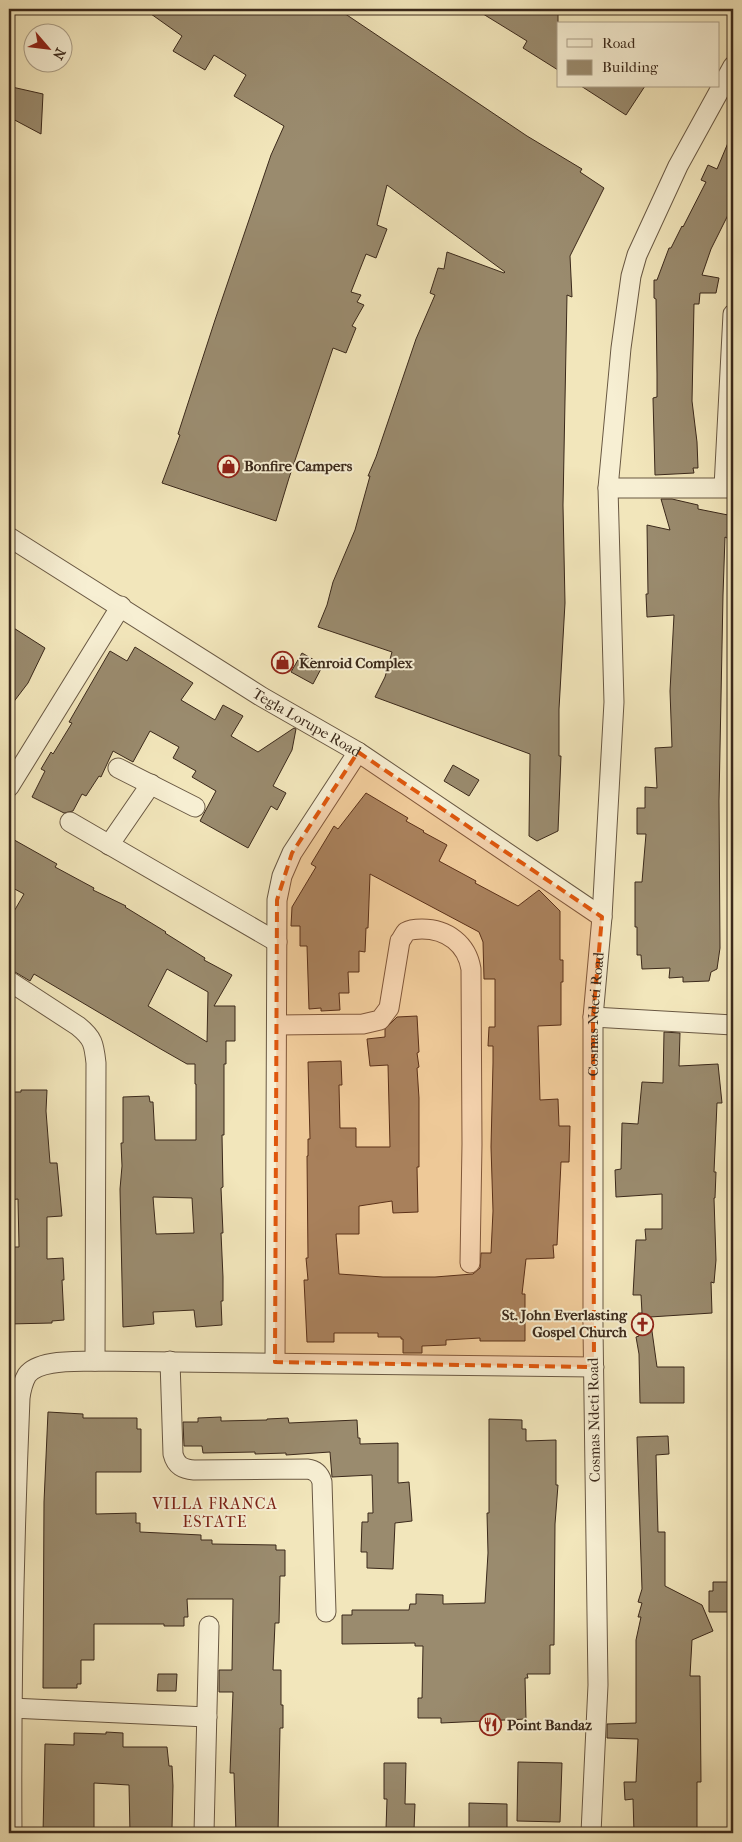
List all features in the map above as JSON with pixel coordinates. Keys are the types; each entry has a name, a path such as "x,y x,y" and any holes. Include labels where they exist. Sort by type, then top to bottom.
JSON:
{"street":[{"name":"Cosmas Ndeti Road","path":"591,1833 598,1685 594,1367 593,1017 602,917 614,702 608,488 621,348 631,276 637,255 678,166 733,66"},
{"path":"608,488 729,488 733,314"},
{"name":"Tegla Lorupe Road","path":"9,536 262,697 358,752 602,917"},
{"path":"9,788 121,606"},
{"path":"275,1362 278,1025 277,900 282,876 292,853 358,752"},
{"path":"118,768 196,806"},
{"path":"109,845 151,784"},
{"path":"70,822 277,942"},
{"path":"278,1025 363,1024 380,1020 389,1008 400,941 406,932 414,929 438,931 450,936 460,944 466,952 471,969 472,1144 470,1264"},
{"path":"10,986 78,1026 88,1034 94,1045 96,1063 95,1361"},
{"path":"593,1017 733,1025"},
{"path":"12,1833 11,1549 20,1398 27,1376 40,1366 51,1363 95,1361 594,1367"},
{"path":"170,1361 173,1454 179,1466 194,1470 307,1469 316,1472 320,1477 322,1482 326,1612"},
{"path":"204,1833 209,1626"},
{"path":"11,1708 207,1717"}],"highlighted area":[{"path":"358,752 602,917 593,1017 594,1367 275,1362 277,900 292,853"}],"building":[{"path":"144,9 338,9 527,136 582,169 580,172 604,188 570,256 572,297 567,295 563,505 565,603 559,709 559,756 561,756 558,831 537,841 529,836 530,754 375,697 385,677 392,652 318,627 327,605 333,582 355,530 370,476 368,476 416,339 435,295 430,293 438,268 444,269 447,252 505,272 387,185 377,225 387,229 376,258 366,254 351,292 361,295 357,302 364,305 352,326 356,328 346,353 333,348 276,521 162,483 180,435 178,434 215,320 271,155 284,126 234,96 246,75 214,55 205,70 173,51 182,36"},
{"path":"475,9 558,9 557,69 523,48 527,41"},
{"path":"12,87 43,94 41,134 9,117"},
{"path":"584,88 644,88 626,115"},
{"path":"733,131 733,205 711,249 702,275 719,278 716,293 700,293 699,304 694,304 692,401 698,468 693,468 694,473 655,475 653,398 657,397 657,374 654,280 657,280 669,248 671,248 683,227 706,182 701,180 708,165 717,169"},
{"path":"661,499 672,499 698,505 698,509 733,516 733,541 725,537 723,595 719,801 720,948 717,969 711,972 709,981 683,982 683,977 669,978 670,968 642,969 641,955 637,955 635,882 642,882 646,834 637,834 637,808 645,808 645,787 657,788 655,748 672,747 670,691 674,615 647,617 647,525 670,530"},
{"path":"9,625 45,648 28,683 9,708"},
{"path":"135,647 193,683 181,700 215,720 223,705 243,716 231,736 258,752 294,728 296,729 292,750 273,786 286,793 277,810 271,806 248,848 200,821 216,791 192,777 196,771 173,758 179,747 150,731 133,762 113,751 101,777 99,776 86,796 82,794 73,811 64,813 32,797 45,771 41,769 51,752 53,754 72,723 69,722 110,651 127,661"},
{"path":"302,653 323,665 313,684 291,672"},
{"path":"453,765 479,780 469,796 444,781"},
{"path":"366,793 408,818 406,821 423,832 447,845 439,861 476,881 475,883 518,906 539,890 560,911 560,960 563,960 561,1025 538,1026 540,1100 558,1099 559,1126 570,1126 569,1162 561,1162 557,1245 553,1245 554,1258 526,1259 522,1294 525,1294 525,1341 480,1341 480,1338 446,1340 446,1345 422,1346 422,1353 403,1353 403,1339 401,1337 378,1337 378,1333 334,1333 334,1342 307,1342 304,1280 308,1280 306,1258 308,1258 307,1156 308,1139 310,1139 308,1062 341,1061 342,1085 339,1085 340,1128 356,1128 356,1147 390,1147 388,1065 370,1066 367,1039 385,1037 385,1029 397,1017 417,1016 419,1052 417,1053 419,1067 417,1068 419,1098 418,1212 393,1213 392,1201 359,1206 359,1234 336,1234 339,1274 383,1277 435,1277 473,1274 480,1268 481,1253 491,1253 493,1211 491,1147 493,1046 488,1046 489,1027 495,1027 495,979 484,979 483,942 479,932 370,874 368,928 366,928 365,952 359,951 359,972 348,972 349,993 339,993 340,1010 321,1011 321,1008 309,1009 307,946 300,946 300,926 291,926 292,907 316,867 311,864 334,826 338,829"},
{"path":"9,837 57,864 55,867 94,888 93,890 126,906 205,958 204,960 232,975 214,1006 235,1006 235,1041 226,1041 226,1064 224,1064 223,1187 221,1188 223,1233 221,1233 223,1277 222,1325 196,1327 194,1310 153,1312 154,1324 123,1327 120,1189 123,1097 149,1096 150,1102 153,1102 155,1140 196,1140 195,1064 187,1064 34,974 30,981 9,970 9,920 24,894 9,886","holes":["167,969 208,992 207,1042 148,1006","153,1197 192,1198 194,1233 156,1234"]},
{"path":"664,1032 680,1033 679,1066 718,1064 722,1103 717,1103 714,1172 716,1172 714,1198 716,1260 714,1283 711,1282 712,1313 650,1317 657,1367 684,1367 684,1403 640,1403 639,1354 636,1337 639,1336 638,1313 642,1313 641,1295 633,1295 636,1240 646,1240 645,1229 662,1229 662,1194 616,1197 615,1170 621,1169 622,1123 638,1124 642,1082 663,1083"},
{"path":"21,1090 47,1090 46,1111 50,1163 57,1163 62,1216 47,1217 47,1259 63,1258 64,1320 52,1321 52,1323 9,1324 9,1247 19,1247 18,1199 9,1200 9,1092 21,1092"},
{"path":"48,1412 83,1414 83,1418 137,1418 137,1429 141,1429 141,1472 96,1472 96,1514 136,1513 136,1523 140,1523 140,1532 201,1535 201,1540 212,1540 212,1544 276,1545 276,1550 285,1550 285,1576 280,1576 279,1623 275,1623 273,1670 281,1670 281,1705 283,1705 283,1728 280,1728 278,1833 236,1833 234,1773 230,1773 233,1692 219,1692 219,1670 232,1670 233,1599 187,1599 188,1617 184,1617 184,1626 164,1626 164,1624 94,1624 94,1660 81,1660 81,1684 77,1684 77,1688 43,1688 44,1502"},
{"path":"221,1417 221,1421 288,1418 289,1423 357,1420 360,1444 398,1443 398,1483 409,1482 412,1521 395,1523 393,1569 367,1568 367,1552 361,1552 362,1522 368,1522 368,1513 373,1513 372,1475 332,1477 330,1452 286,1455 286,1453 255,1454 255,1452 203,1453 202,1446 184,1446 183,1422 198,1422 198,1418"},
{"path":"489,1419 522,1420 522,1429 526,1429 526,1441 556,1440 556,1485 558,1485 555,1524 554,1645 550,1645 550,1674 527,1674 528,1678 525,1678 526,1719 441,1723 441,1718 418,1718 418,1698 422,1698 423,1646 415,1646 415,1643 342,1644 342,1615 352,1615 352,1610 409,1610 410,1604 416,1604 416,1594 443,1595 443,1604 485,1603 488,1553 487,1513 489,1513"},
{"path":"668,1436 669,1454 656,1455 658,1532 665,1532 665,1586 702,1605 713,1631 692,1640 690,1676 700,1676 701,1782 697,1782 697,1828 690,1828 690,1833 634,1833 633,1799 625,1800 624,1782 636,1782 638,1739 607,1738 607,1724 636,1723 636,1640 641,1617 638,1617 642,1603 638,1602 642,1589 637,1437"},
{"path":"713,1582 733,1582 733,1612 709,1612 709,1591 713,1591"},
{"path":"158,1674 177,1674 176,1691 157,1691"},
{"path":"106,1732 123,1733 123,1747 167,1747 169,1766 172,1766 172,1828 158,1831 158,1833 130,1833 129,1785 94,1783 94,1832 43,1833 45,1744 74,1745 74,1733 106,1734"},
{"path":"518,1762 562,1763 560,1822 517,1821"},
{"path":"384,1763 406,1763 405,1804 415,1804 414,1830 386,1829 387,1799 384,1799"},
{"path":"469,1803 507,1804 507,1833 469,1833"}],"place":[{"name":"Bonfire Campers","path":"228,466"},
{"name":"Kenroid Complex","path":"283,663"},
{"name":"St. John Everlasting Gospel Church","path":"643,1324"},
{"name":"Point Bandaz","path":"491,1725"}],"district":[{"name":"VILLA FRANCA ESTATE","path":"215,1512"}]}
